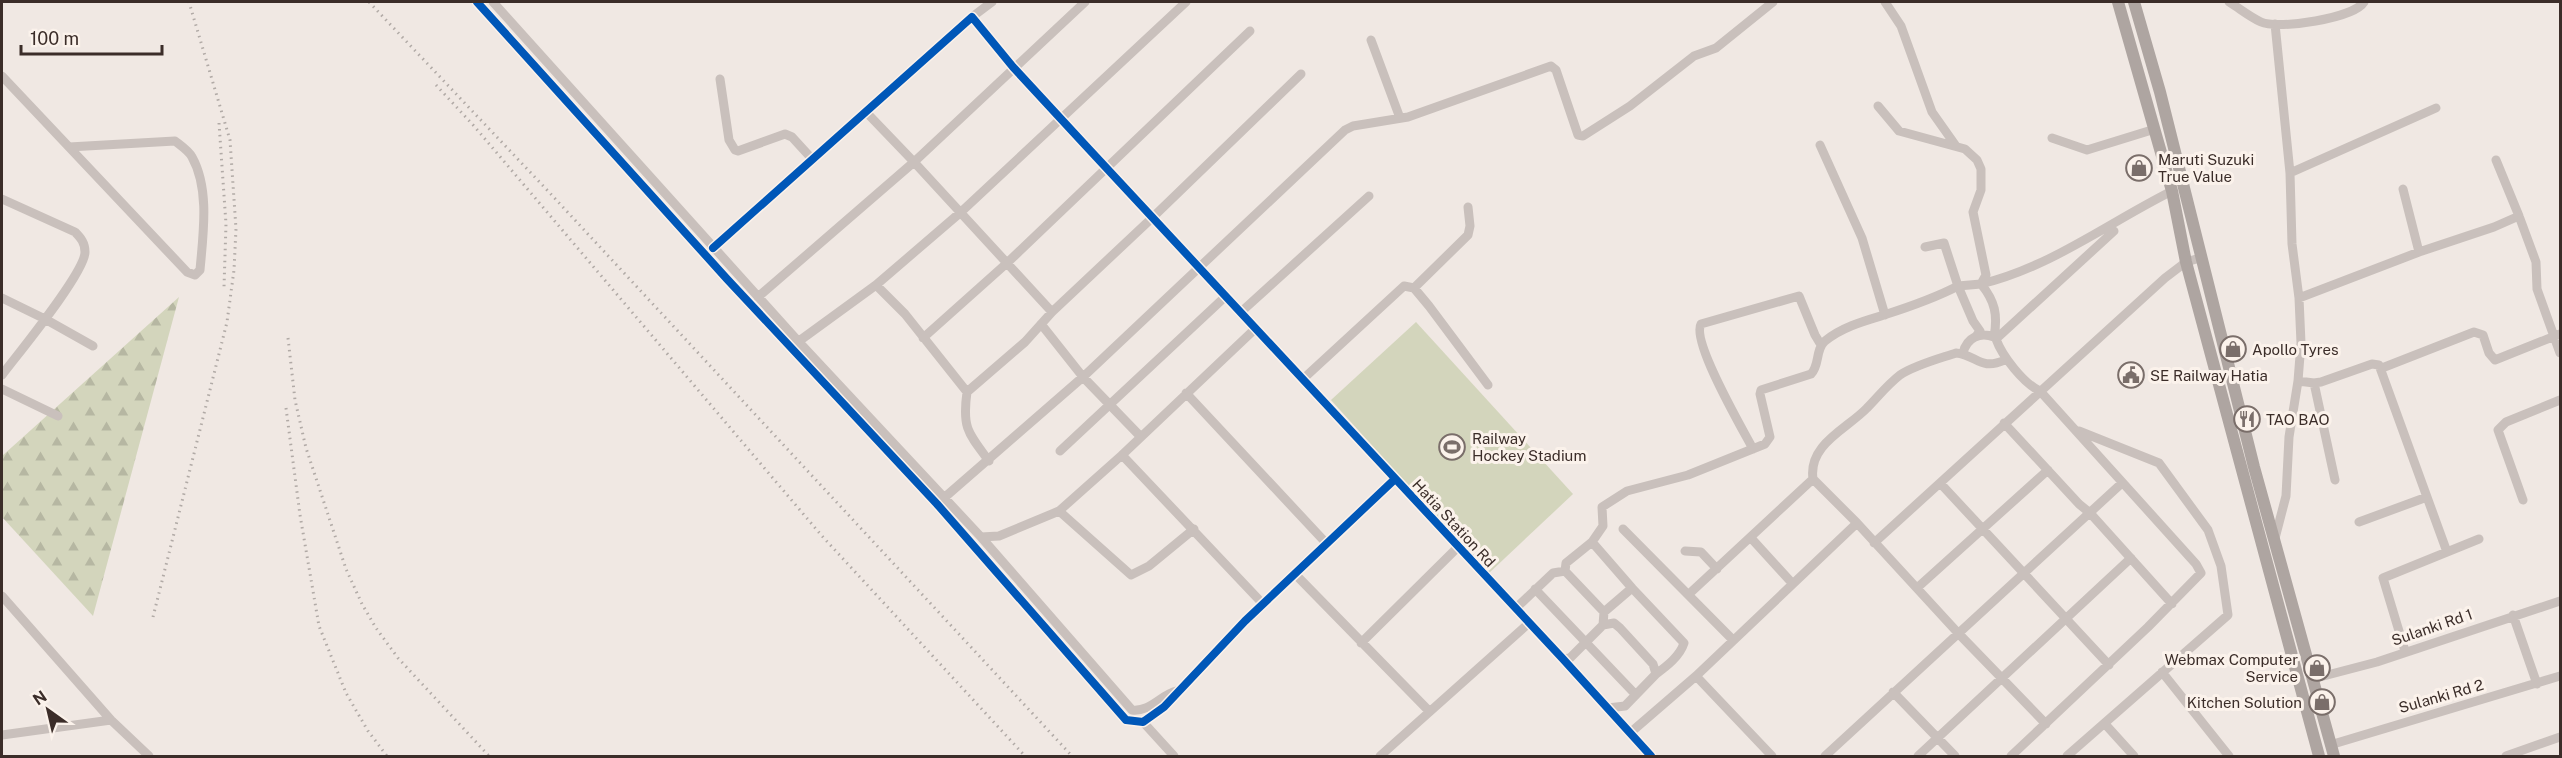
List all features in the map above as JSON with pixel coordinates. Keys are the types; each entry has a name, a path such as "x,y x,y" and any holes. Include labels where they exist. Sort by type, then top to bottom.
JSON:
{"main road":[{"path":"2118,2 2172,191 2186,262 2319,756"},
{"path":"2134,2 2160,92 2200,258 2274,542 2332,750"}],"street":[{"path":"477,2 941,501 1126,720 1143,722 1174,756"},
{"path":"493,2 758,297 794,344"},
{"path":"713,248 972,17 992,2"},
{"path":"758,297 914,162 1085,2"},
{"path":"794,344 876,285 961,212 1186,2"},
{"path":"941,501 1083,376 1345,130 1353,126 1400,118 1551,66 1556,70 1578,135 1583,136 1630,106 1694,56 1716,48 1773,2"},
{"path":"1885,2 1901,26 1932,112 1956,146"},
{"path":"2229,2 2262,22 2275,24 2324,19 2354,10 2364,2"},
{"path":"972,17 1013,67 1062,118 1106,169 1395,479"},
{"path":"2274,542 2286,496 2289,437 2298,381 2301,343 2299,298 2292,244 2290,173 2275,24"},
{"path":"923,338 1007,263 1250,31"},
{"path":"1371,40 1400,118"},
{"path":"966,392 1025,342 1052,312 1301,74"},
{"path":"2,76 69,147 187,272 195,275 200,270 204,222 201,183 192,156 175,141 69,147"},
{"path":"720,80 729,140 735,150 738,151 784,134 792,137 813,160"},
{"path":"1878,106 1899,131 1907,135 1956,146 1972,153 1980,169 1981,190 1972,212 1986,267 1986,275 1982,284"},
{"path":"2290,173 2436,108"},
{"path":"866,112 1052,312"},
{"path":"2052,138 2087,150 2155,129"},
{"path":"1820,145 1862,238 1885,315"},
{"path":"2496,160 2536,262 2537,289 2558,335 2560,352"},
{"path":"2403,189 2419,252"},
{"path":"1821,345 1850,326 1885,315 1958,286 1982,284 2010,277 2047,261 2172,191"},
{"path":"1241,312 1369,196"},
{"path":"2,199 75,232 83,240 85,252 82,264 45,319 2,375"},
{"path":"1414,288 1468,235 1470,226 1468,207"},
{"path":"2299,298 2519,216"},
{"path":"1995,338 2114,231"},
{"path":"1925,247 1944,243 1958,286 1973,321 1980,331 1963,353"},
{"path":"1874,543 2004,423 2186,262 2200,258"},
{"path":"1982,284 1993,297 1996,313 1995,338 2005,360 2033,388 2040,391 2076,430 2196,564 2201,573 2109,665 2011,756"},
{"path":"876,285 905,314 966,392 965,424 970,436 989,461"},
{"path":"1304,379 1404,286 1414,288 1454,337 1488,385"},
{"path":"1565,571 1566,563 1592,542 1603,526 1602,507 1620,494 1688,475 1753,449 1765,444 1770,437 1761,390 1811,374 1816,368 1821,345 1815,335 1802,298 1795,295 1704,322 1698,327 1708,363 1753,449"},
{"path":"1060,451 1226,296"},
{"path":"2,298 93,346"},
{"path":"1041,324 1083,376 1140,436"},
{"path":"981,537 999,536 1059,511 1122,455 1256,328"},
{"path":"2382,368 2474,332 2483,335 2489,353 2495,360 2558,335"},
{"path":"1977,335 1985,333 1995,338"},
{"path":"1689,594 1814,479 1815,460 1821,448 1902,374 1956,352 1987,365 2005,360"},
{"path":"2298,381 2314,383 2372,364 2379,364 2447,552"},
{"path":"2314,383 2335,480"},
{"path":"2,389 58,416"},
{"path":"1186,393 1327,544"},
{"path":"2523,500 2498,430 2506,422 2560,400"},
{"path":"2004,423 2090,513 2172,604"},
{"path":"2067,756 2228,615 2216,547 2208,530 2159,463 2076,430"},
{"path":"1122,455 1263,604"},
{"path":"1917,588 2048,470"},
{"name":"Hatia Station Rd","path":"1177,691 1263,604 1395,479 1651,756"},
{"path":"1814,479 2046,724"},
{"path":"1940,483 2109,665"},
{"path":"1828,756 1893,692 2122,483"},
{"path":"2359,522 2427,497"},
{"path":"941,501 981,537 1132,711 1141,711 1177,691"},
{"path":"1059,511 1131,575 1149,566 1194,529"},
{"path":"1630,734 1696,676 1857,523"},
{"path":"1623,530 1733,640"},
{"path":"1750,538 1792,583"},
{"path":"2405,651 2383,578 2479,539"},
{"path":"1592,542 1684,643 1682,649 1672,660 1625,706 1608,708"},
{"path":"1361,643 1458,547"},
{"path":"1685,551 1701,552 1717,569"},
{"path":"1918,756 2131,558"},
{"path":"1516,608 1553,573 1565,571"},
{"path":"1565,571 1604,612"},
{"path":"1295,574 1429,711"},
{"path":"1603,625 1604,612 1632,588"},
{"path":"1535,589 1636,695"},
{"path":"2,596 111,720 149,756"},
{"name":"Sulanki Rd 1","path":"2312,679 2377,662 2560,601"},
{"path":"2513,615 2536,684"},
{"path":"1380,756 1529,623"},
{"path":"1563,659 1570,658 1603,625 1614,623 1653,664 1656,674"},
{"path":"2162,672 2229,756"},
{"path":"1696,676 1772,756"},
{"name":"Sulanki Rd 2","path":"2332,750 2560,676"},
{"path":"1143,722 1164,707 1177,691"},
{"path":"1893,692 1955,756"},
{"path":"2,735 111,720"},
{"path":"2105,724 2134,756"},
{"path":"2506,756 2560,737"}],"green space":[{"path":"179,297 93,616 2,517 2,456"},
{"name":"Railway Hockey Stadium","path":"1416,322 1573,494 1488,574 1331,400"}],"railway":[{"path":"153,617 227,322 234,270 236,229 230,140 189,2"},
{"path":"369,2 548,191 1072,756"},
{"path":"436,85 474,126 822,536 1025,756"},
{"path":"219,123 226,224 224,287"},
{"path":"288,338 295,400 306,448 346,569 362,604 398,658 489,756"},
{"path":"286,408 300,515 319,626 346,693 368,731 387,756"}],"cycle path":[{"path":"477,2 727,279 937,504 1126,720 1143,722 1164,707 1245,621 1395,479"},
{"path":"713,248 972,17 1013,67 1651,756"}],"place":[{"name":"Maruti Suzuki True Value","path":"2139,168"},
{"name":"Apollo Tyres","path":"2233,349"},
{"name":"SE Railway Hatia","path":"2131,375"},
{"name":"TAO BAO","path":"2247,419"},
{"name":"Railway Hockey Stadium","path":"1452,447"},
{"name":"Webmax Computer Service","path":"2317,668"},
{"name":"Kitchen Solution","path":"2322,702"}]}
